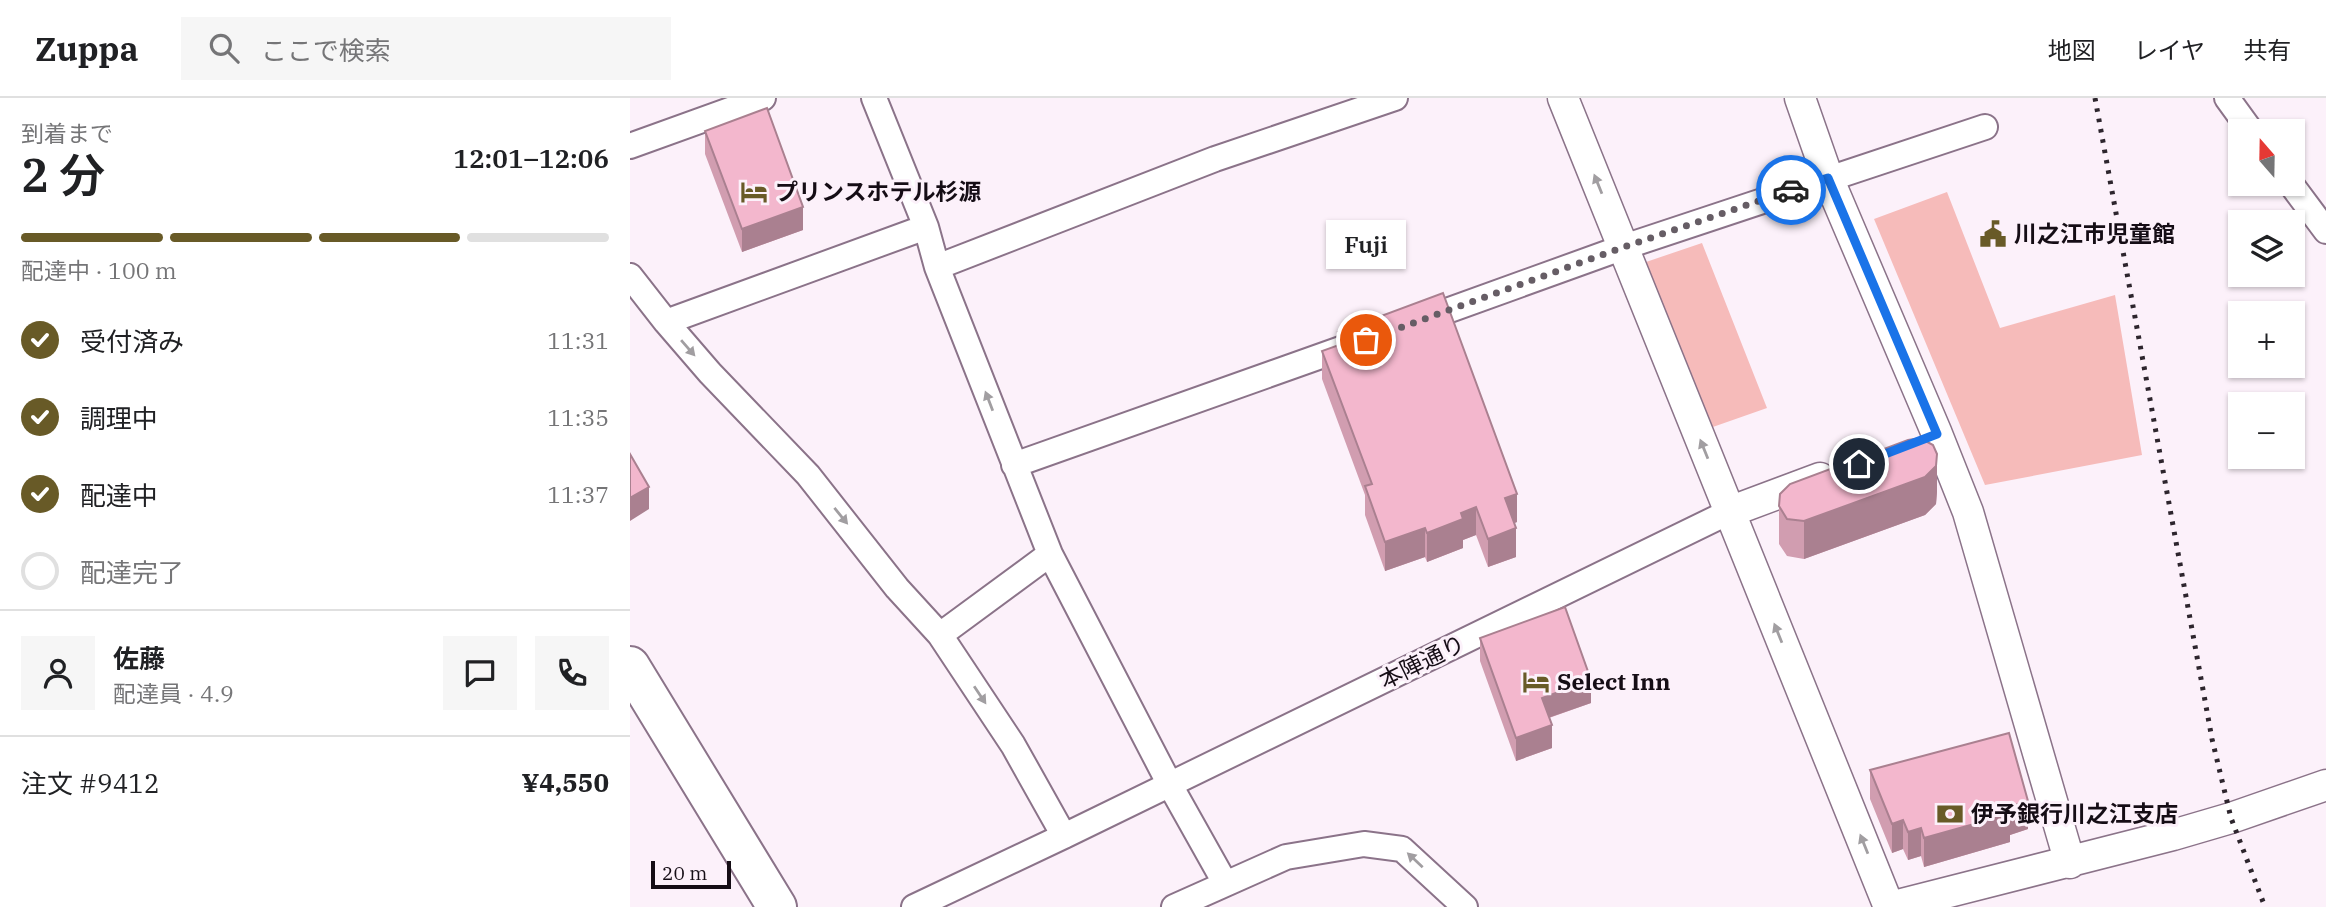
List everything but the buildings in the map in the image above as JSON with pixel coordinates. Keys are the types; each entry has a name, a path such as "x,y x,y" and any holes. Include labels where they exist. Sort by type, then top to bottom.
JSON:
{"highway":[{"path":"630,666 777,907"}],"street":[{"path":"630,146 763,98"},
{"path":"874,98 1050,554 1170,785 1225,883"},
{"path":"937,267 1215,159 1395,98"},
{"path":"1563,98 1890,907 2070,863 2231,818 2326,785"},
{"path":"1800,98 1924,439 1968,512 2070,863"},
{"path":"2227,98 2242,119"},
{"path":"1014,465 1624,247 1985,127"},
{"path":"2300,196 2326,231"},
{"path":"666,322 926,227"},
{"path":"630,276 710,373 808,475 897,589 940,635 1013,745 1064,836"},
{"name":"本陣通り","path":"920,906 1729,512 1846,468"},
{"path":"940,635 1050,554"},
{"path":"1174,907 1286,858 1364,844 1402,849 1465,907"}],"shaded area":[{"path":"1947,192 2000,328 2115,295 2142,455 1985,485 1874,219"},
{"path":"1702,243 1767,408 1710,428 1646,262"}],"railway":[{"path":"2095,98 2212,739 2231,818 2265,907"}],"way so far":[{"path":"1366,340 1791,190"}],"place":[{"name":"プリンスホテル杉源","path":"754,192"},
{"name":"川之江市児童館","path":"1993,234"},
{"name":"Fuji","path":"1366,340"},
{"name":"Select Inn","path":"1536,682"},
{"name":"伊予銀行川之江支店","path":"1950,814"}],"route":[{"path":"1791,190 1828,178 1937,434 1859,464"}]}
